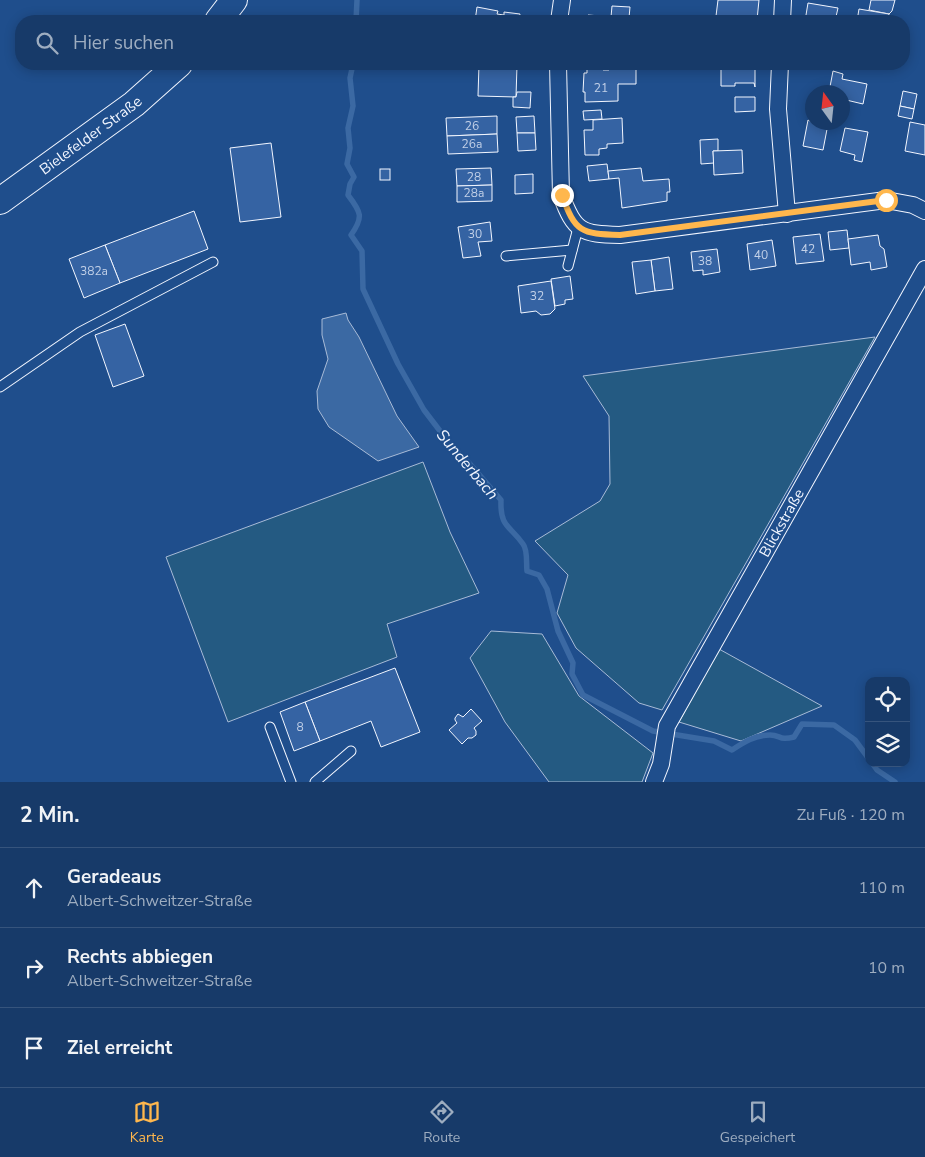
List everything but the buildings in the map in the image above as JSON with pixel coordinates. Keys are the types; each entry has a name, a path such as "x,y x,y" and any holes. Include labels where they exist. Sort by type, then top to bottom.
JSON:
{"main road":[{"path":"223,15 234,0"},
{"name":"Bielefelder Straße","path":"0,200 134,104 172,70"}],"street":[{"path":"560,15 562,0"},
{"path":"782,15 783,0"},
{"path":"558,70 562,195 568,214 578,228 597,234 620,235 886,200 913,205 925,212"},
{"path":"780,70 778,109 787,214"},
{"name":"Blickstraße","path":"654,782 661,764 665,733 925,269"}],"lane":[{"path":"568,266 578,228"},
{"path":"506,256 572,250"},
{"path":"0,387 80,332 213,262"},
{"path":"270,727 291,782"},
{"path":"315,782 351,751"}],"shaded area":[{"path":"346,313 397,416 419,447 378,461 329,427 318,409 317,391 328,359 322,335 322,319"},
{"path":"875,337 662,710 639,703 576,648 557,613 568,575 535,541 600,501 610,484 609,416 583,376"},
{"path":"423,462 450,532 479,593 387,624 397,657 228,722 166,557"},
{"path":"491,631 542,634 579,696 653,753 642,782 549,782 505,722 470,658"},
{"path":"719,649 822,706 741,741 679,722"}],"waterway":[{"name":"Sunderbach","path":"356,15 357,0"},
{"name":"Sunderbach","path":"352,70 350,78 353,106 348,128 350,148 347,164 354,177 350,184 348,195 356,206 359,215 358,224 351,235 362,251 363,289 398,364 424,410 453,448 470,464 501,500 504,521 525,547 527,571 539,575 547,589 558,631 573,663 572,674 583,695 653,731 714,741 732,750 759,736 794,737 802,724 834,725 855,740 865,754"},
{"name":"Sunderbach","path":"875,767 895,782"}],"route":[{"path":"562,195 568,214 578,228 597,234 620,235 886,200"}]}
